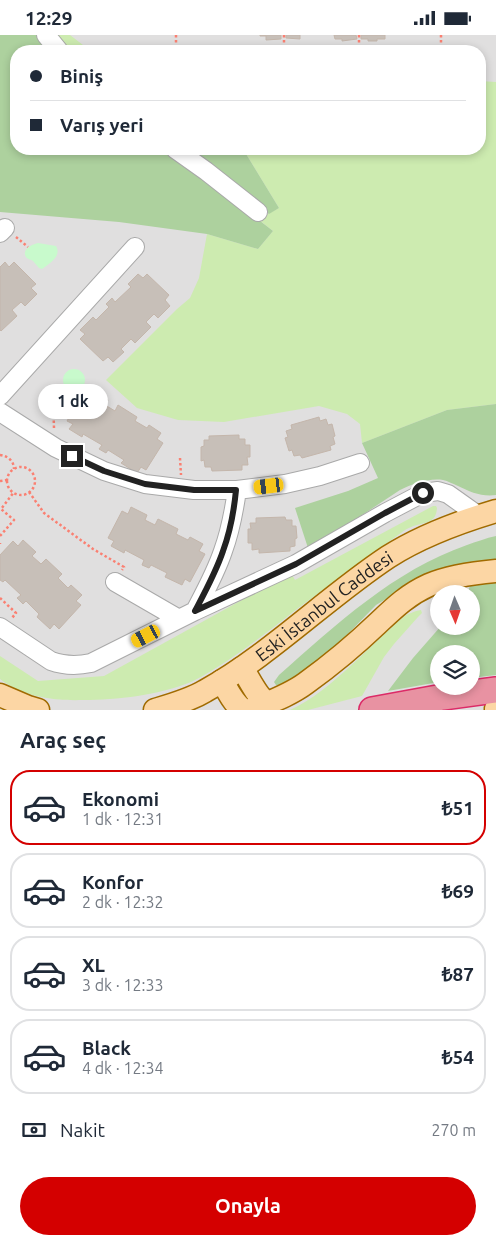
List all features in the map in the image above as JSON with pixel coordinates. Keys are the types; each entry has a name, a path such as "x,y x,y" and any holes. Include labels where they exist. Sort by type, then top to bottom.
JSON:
{"highway":[{"path":"372,710 443,697 496,690"}],"main road":[{"name":"Eski İstanbul Caddesi","path":"202,710 231,695 246,674 367,572 388,557 419,540 490,517"},
{"path":"260,706 306,683 350,648 401,601 414,593 429,585 448,579 496,571"},
{"path":"246,674 263,701 260,706"},
{"name":"Eski İstanbul Caddesi","path":"155,710 204,692 231,695"},
{"path":"0,695 38,710"}],"street":[{"path":"184,155 258,212"},
{"path":"0,396 135,247"},
{"path":"0,412 54,447 104,471 145,484 194,490 236,490 285,484 320,476 360,463"},
{"path":"187,615 211,580 223,552 234,509 236,490"},
{"path":"0,627 51,661 60,664 76,665 91,663 296,564 423,493 438,491 448,494 490,517"},
{"path":"115,582 187,615"}],"path":[{"path":"54,447 53,398 66,389"},
{"path":"0,455 7,456 14,465 14,469"},
{"path":"14,469 27,469 34,476 34,485 29,492 21,495 14,493 10,489 7,480 10,472 14,469"},
{"path":"0,481 7,480"},
{"path":"29,492 44,513 93,549 124,567 115,582"},
{"path":"0,535 14,520 1,509 14,493"}],"shaded area":[{"path":"0,35 496,35 496,710 0,710"}],"green space":[{"path":"0,35 39,35 48,45 10,45 10,155 176,155 273,231 258,249 207,234 119,222 0,212"},
{"path":"53,35 70,35 83,45 61,45"},
{"path":"486,81 496,82 496,404 447,410 362,443 360,424 347,414 319,406 224,422 178,420 137,408 106,380 190,298 199,278 207,234 258,249 273,231 258,219 279,208 247,155 486,155"},
{"path":"190,155 247,155 279,208 269,214"},
{"path":"38,243 56,246 57,250 54,259 42,269 27,258 25,254 28,247"},
{"path":"74,369 82,372 85,380 82,388 74,391 66,388 63,380 66,372"},
{"path":"496,404 496,495 476,494 443,480 421,482 400,490 326,539 308,548 295,508 348,491 378,478 362,443 447,410"},
{"path":"433,506 437,508 435,516 431,521 405,530 245,649 205,675 179,687 138,696 72,700 50,699 29,694 0,679 0,656 38,681 104,676 291,573 295,580"},
{"path":"496,536 496,568 446,575 391,596 376,605 341,641 310,667 292,680 276,685 274,682 279,675 344,618 390,584 440,556"},
{"path":"496,582 496,675 480,677 480,645 430,645 430,684 388,691 433,635 480,635 480,585 473,585"},
{"path":"421,610 422,613 384,657 362,696 308,710 290,710 321,691 336,679 406,615"}],"building":[{"path":"260,35 281,35 281,39 266,40 266,36"},
{"path":"286,35 300,35 300,39 286,38"},
{"path":"334,35 356,35 357,39 342,41 342,39 335,39"},
{"path":"361,35 385,35 385,39 368,41 368,39 361,39"},
{"path":"5,262 9,267 14,262 36,284 31,288 37,294 25,306 21,302 12,310 17,316 1,331 0,267"},
{"path":"138,274 143,278 147,274 169,295 165,300 170,306 158,318 154,314 146,322 151,327 135,343 131,339 121,349 124,352 113,362 108,357 103,361 80,339 85,334 80,330 93,317 96,320 109,307 106,304 112,298 115,302 131,287 128,284"},
{"path":"93,391 108,400 105,405 115,411 118,405 137,417 135,421 147,428 149,425 161,433 157,439 163,443 146,470 141,467 137,473 121,463 124,460 108,450 106,453 99,449 102,445 83,434 82,437 69,429 73,424 67,421 83,394 88,398"},
{"path":"319,417 320,421 326,419 328,425 332,424 335,444 330,446 331,450 302,458 300,455 294,456 292,450 289,451 285,438 288,437 286,431 292,429 291,425"},
{"path":"239,435 239,439 245,439 245,445 250,445 250,457 247,457 248,465 242,465 242,470 212,471 211,467 205,467 204,460 201,461 201,447 204,446 204,440 209,440 209,436"},
{"path":"131,507 147,515 145,520 155,525 158,519 178,529 176,534 188,540 190,537 203,544 199,551 205,554 190,582 185,579 182,585 165,577 167,573 151,565 149,568 142,565 144,560 125,550 124,553 111,546 114,541 108,538 122,511 128,514"},
{"path":"285,517 286,520 292,520 292,526 296,526 297,538 295,539 295,546 290,547 290,551 259,553 259,549 252,550 252,543 248,543 248,529 251,529 250,523 256,523 256,518"},
{"path":"23,540 36,552 32,556 41,564 46,559 62,574 58,578 68,588 71,585 82,595 76,601 81,605 59,629 54,624 50,629 37,617 39,614 26,601 23,604 17,598 21,595 5,580 3,582 0,580 0,555 13,541 18,546"}],"route":[{"path":"72,456 104,471 145,484 194,490 236,490 230,527 223,552 195,611 296,564 423,493"}]}
